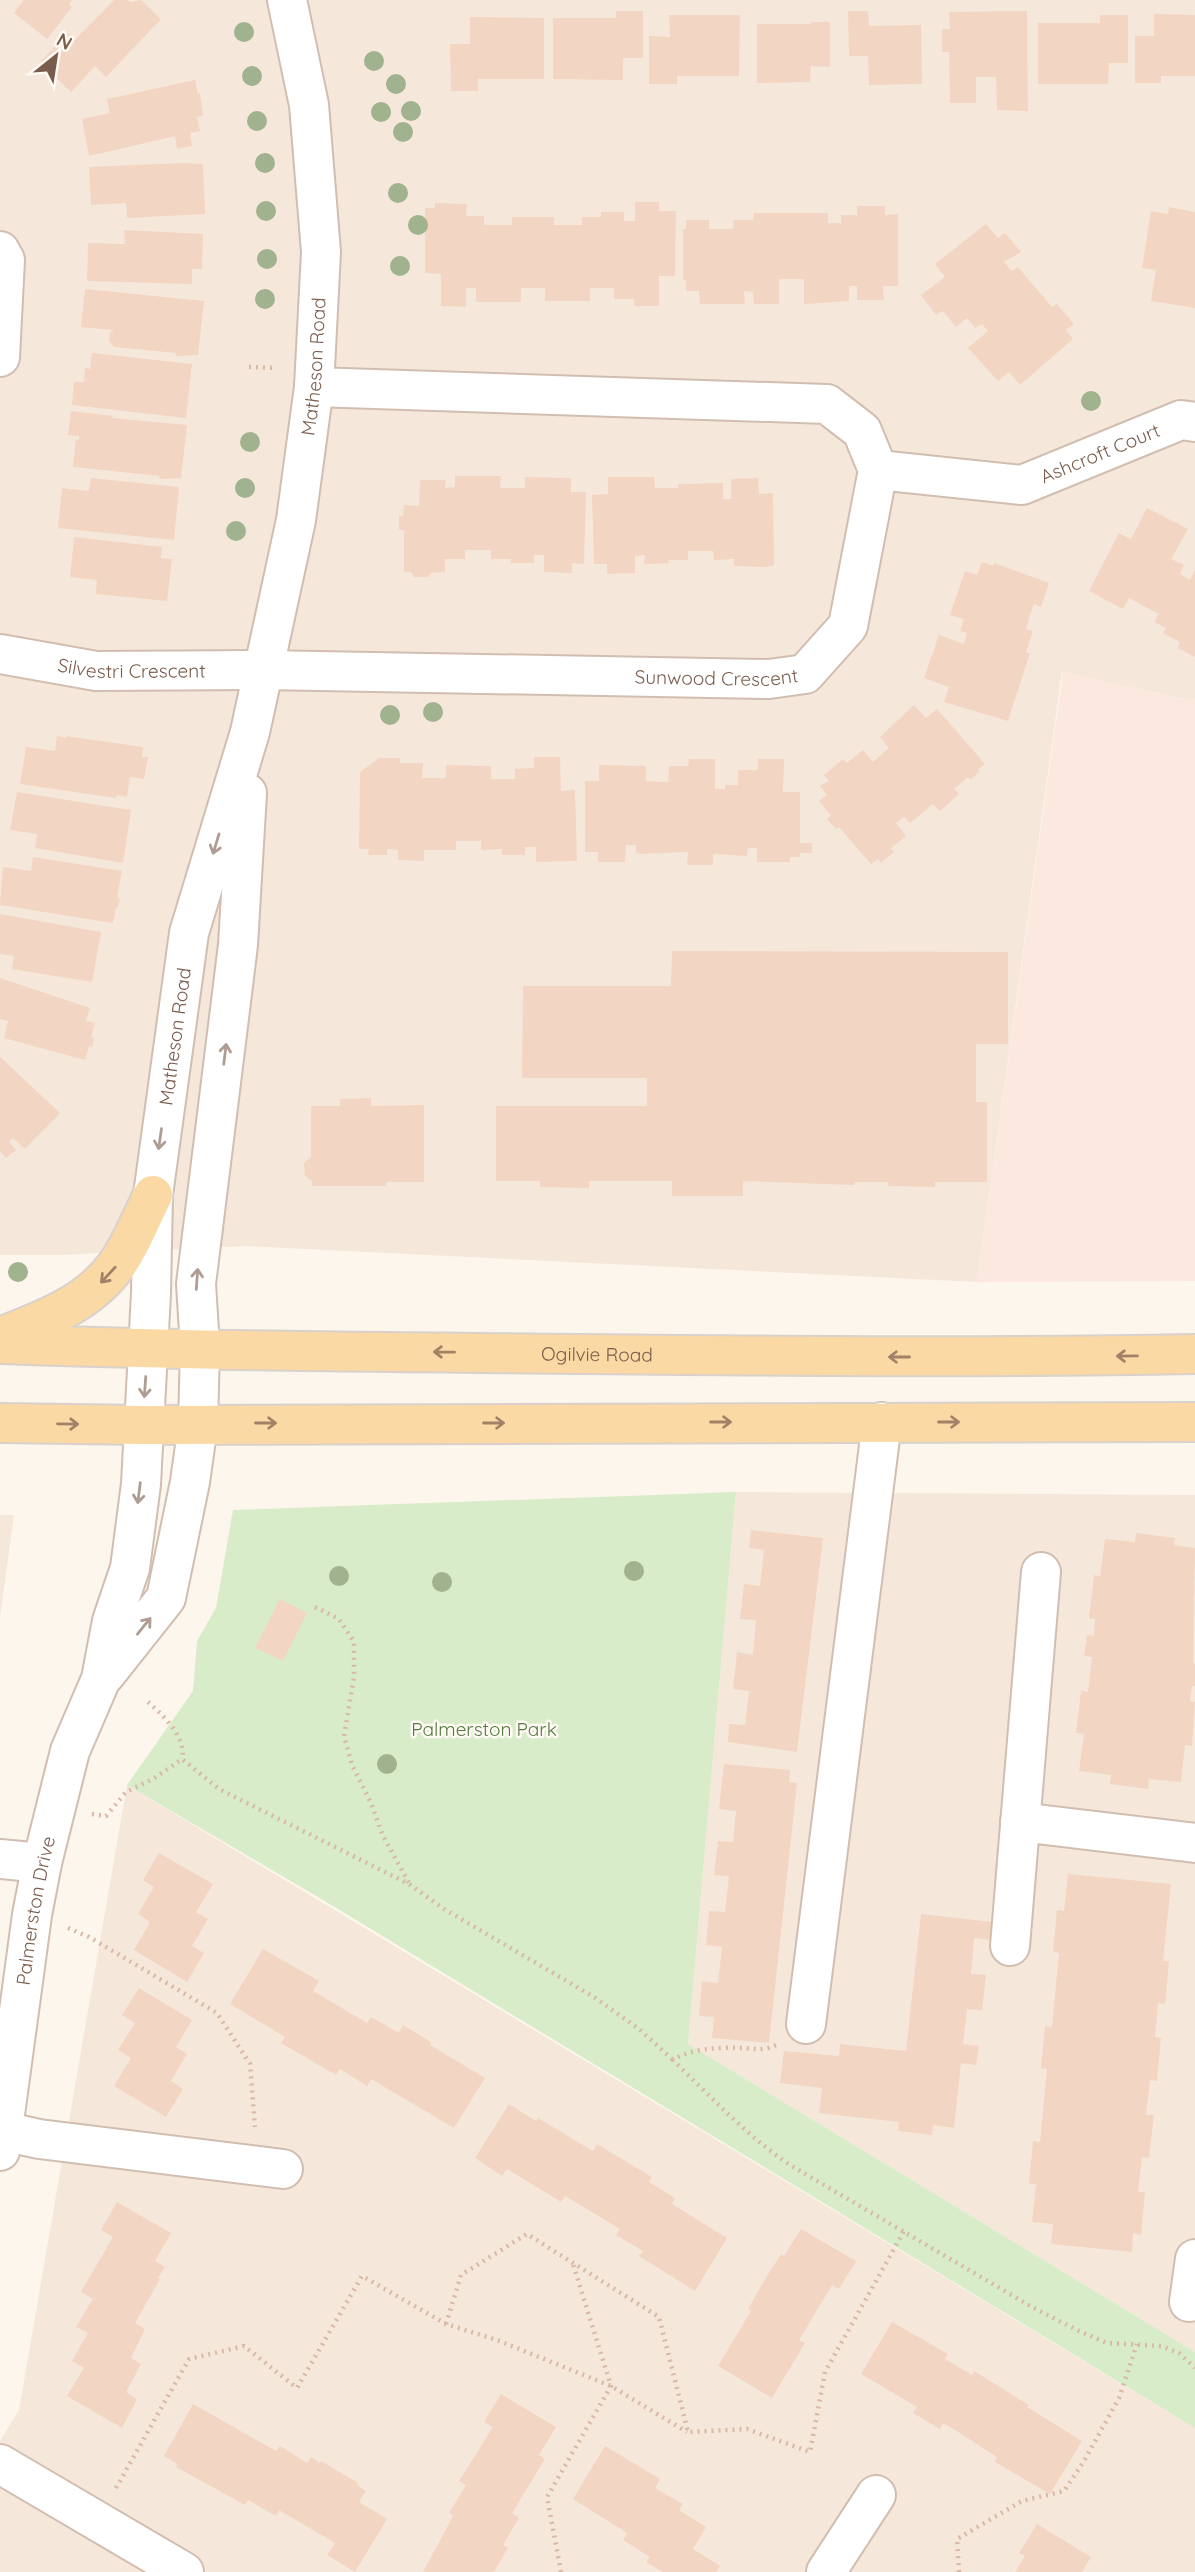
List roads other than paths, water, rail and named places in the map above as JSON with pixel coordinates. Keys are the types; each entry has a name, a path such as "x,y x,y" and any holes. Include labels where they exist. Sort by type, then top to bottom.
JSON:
{"main road":[{"path":"0,1337 51,1317 98,1286 116,1266 153,1195"},
{"name":"Ogilvie Road","path":"0,1344 148,1349 1029,1358 1195,1354"},
{"path":"0,1423 143,1425 1195,1422"}],"street":[{"name":"Matheson Road","path":"148,1349 153,1195 189,933 250,732 296,520 314,387 321,252 309,105 287,0"},
{"path":"0,251 5,260 0,356"},
{"path":"314,387 827,404 862,431 878,470"},
{"name":"Ashcroft Court","path":"878,470 1022,485 1181,420 1195,422"},
{"name":"Sunwood Crescent","path":"264,670 769,679 806,674 848,625 878,470"},
{"name":"Silvestri Crescent","path":"0,654 96,671 264,670"},
{"name":"Matheson Road","path":"200,1348 196,1284 238,945 250,732"},
{"name":"Palmerston Drive","path":"101,1679 166,1598 190,1482 198,1424 200,1348"},
{"name":"Palmerston Drive","path":"2,2141 32,1915 42,1863 69,1751 101,1679 113,1621 130,1568 141,1484 148,1349"},
{"path":"806,2024 882,1422"},
{"path":"1010,1946 1041,1573"},
{"path":"1020,1822 1195,1843"},
{"path":"0,1858 42,1863"},
{"path":"2,2141 39,2139 271,2167"},
{"path":"1189,2302 1195,2259"},
{"path":"0,2464 184,2572"},
{"path":"826,2572 876,2495"}],"park label":[{"name":"Palmerston Park","path":"484,1729"}]}
